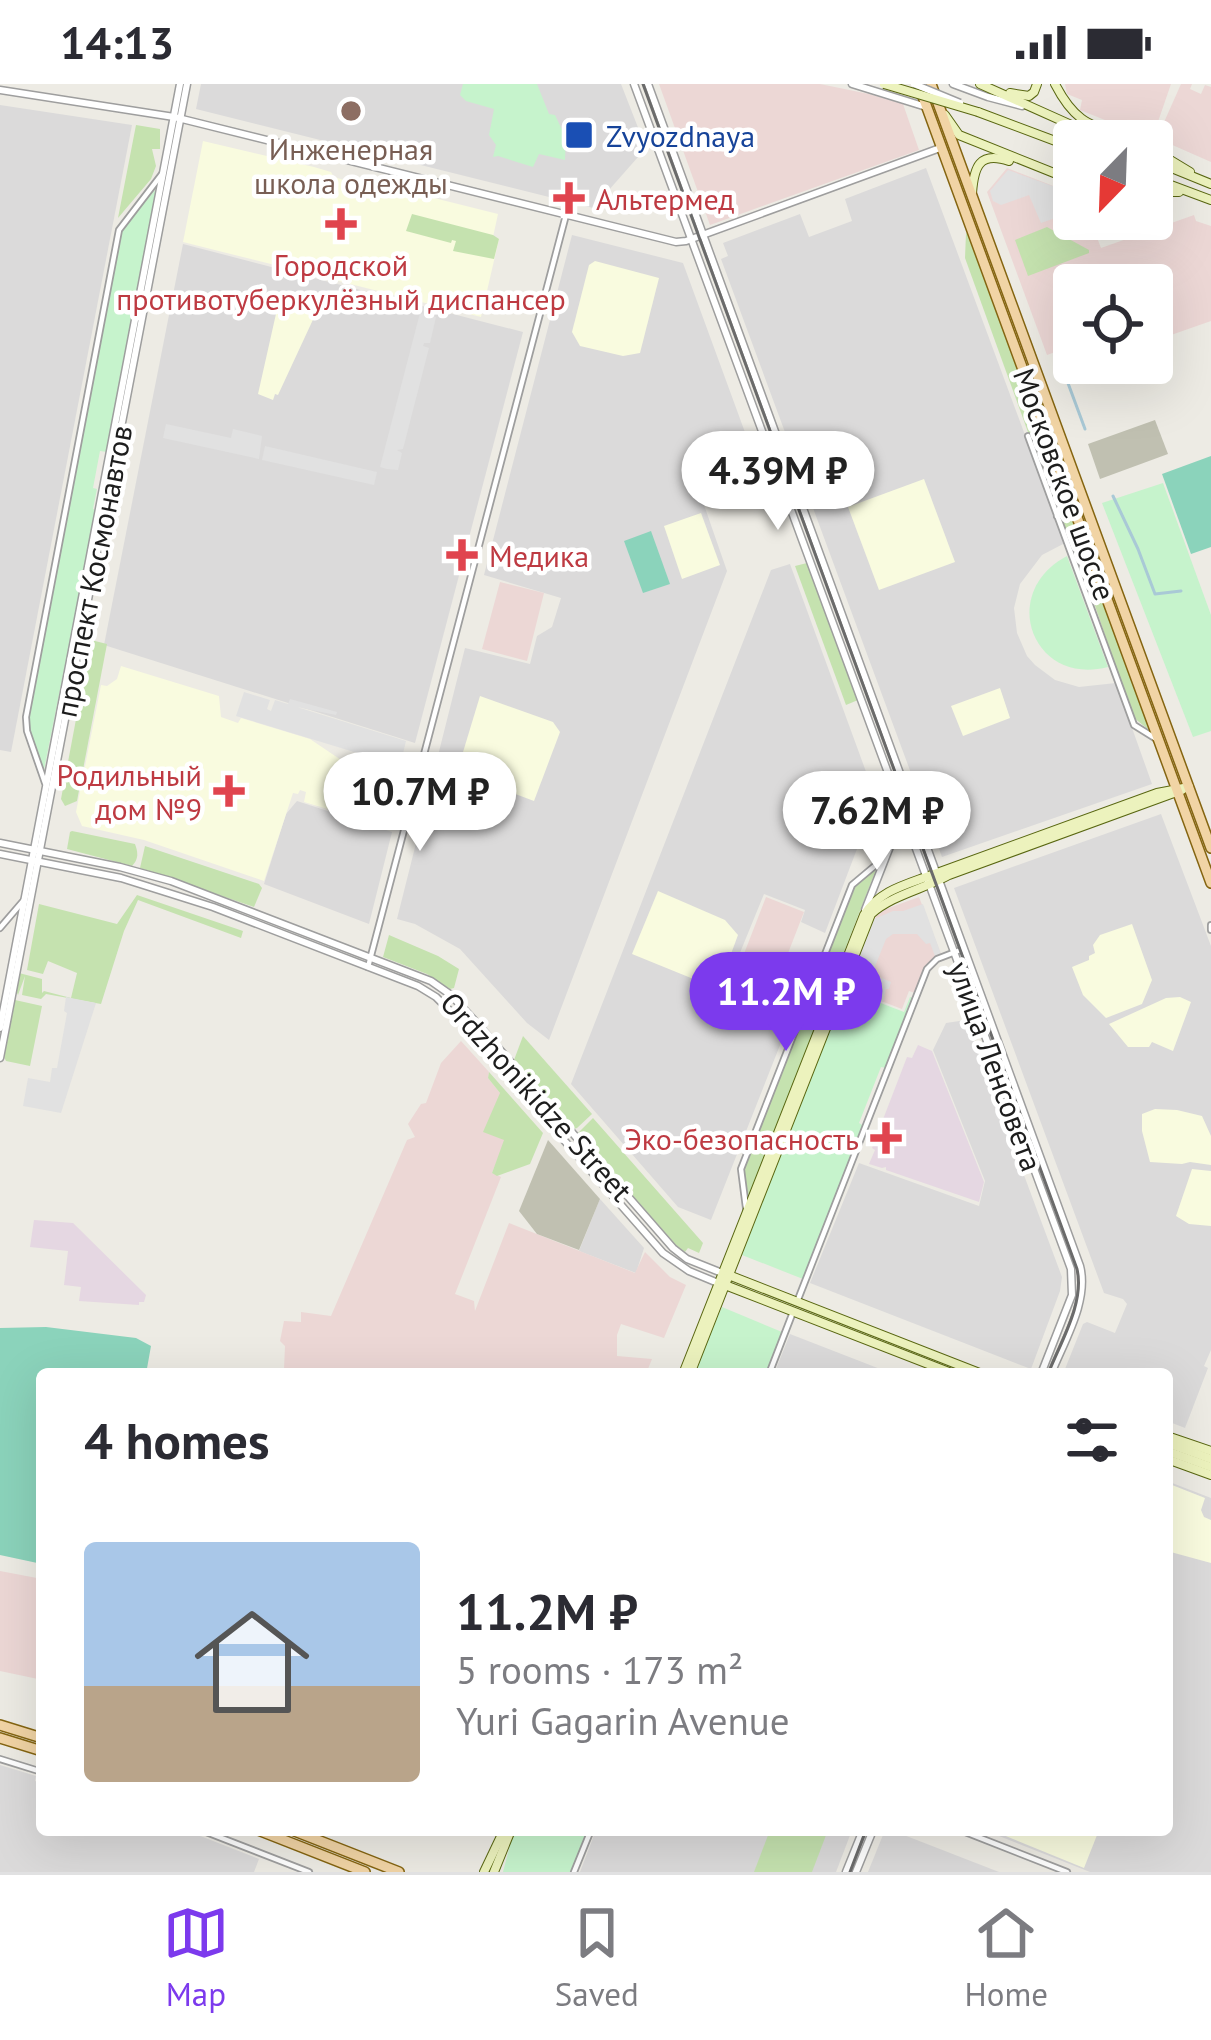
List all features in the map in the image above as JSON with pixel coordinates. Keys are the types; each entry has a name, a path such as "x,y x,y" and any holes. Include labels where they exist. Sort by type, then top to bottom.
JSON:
{"main road":[{"path":"884,84 1053,140"},
{"name":"Московское шоссе","path":"916,84 972,194 1211,883"},
{"path":"982,85 1024,97 1034,92 1036,84"},
{"path":"1055,84 1064,102 1083,120"},
{"name":"Московское шоссе","path":"932,85 947,145 1066,487 1159,741 1211,848"},
{"path":"982,85 1060,120"},
{"path":"941,111 959,135 1053,174"},
{"path":"972,194 976,169 992,157 1053,176"},
{"path":"1173,161 1206,182"},
{"path":"1173,169 1206,182"},
{"path":"1173,186 1211,200"},
{"path":"1173,192 1192,193"},
{"path":"723,1279 863,915 880,896 1181,789"},
{"path":"689,1368 867,921 883,904 933,879"},
{"name":"Ordzhonikidze Street","path":"723,1279 965,1368"},
{"name":"Ordzhonikidze Street","path":"795,1307 940,1368"},
{"path":"1173,1449 1211,1463"},
{"path":"1173,1449 1211,1463"},
{"path":"0,1725 36,1736"},
{"path":"0,1738 36,1749"},
{"path":"273,1836 361,1872"},
{"path":"307,1836 399,1872"},
{"path":"484,1872 505,1836"},
{"path":"494,1872 506,1836"}],"street":[{"name":"проспект Космонавтов","path":"0,1058 184,84"},
{"name":"улица Ленсовета","path":"634,84 697,237 933,879 1073,1279 1072,1295 1043,1368"},
{"name":"улица Ленсовета","path":"649,84 697,237"},
{"path":"852,84 912,100 928,110"},
{"path":"916,84 978,112"},
{"path":"953,84 1037,110"},
{"path":"0,90 177,118 676,242 947,145"},
{"name":"проспект Космонавтов","path":"37,849 45,784 162,174 177,118"},
{"path":"45,784 26,717 118,230 162,174"},
{"path":"368,967 566,215"},
{"path":"1028,436 1134,725 1159,741"},
{"path":"1057,516 1066,487"},
{"path":"863,915 908,811"},
{"name":"Ordzhonikidze Street","path":"0,843 172,881 426,978 451,995 673,1248 723,1279"},
{"name":"Ordzhonikidze Street","path":"0,854 169,892 418,986 440,1000 663,1253 689,1271 723,1279"},
{"path":"746,1210 741,1169 852,885 887,855"},
{"name":"проспект Космонавтов","path":"0,1028 35,860"},
{"path":"0,928 24,900"},
{"path":"771,1368 929,966 959,951"},
{"name":"улица Ленсовета","path":"959,951 1082,1272 1081,1297 1053,1368"},
{"path":"0,1759 36,1770"},
{"path":"218,1836 309,1872"},
{"path":"574,1872 589,1836"},
{"path":"846,1872 860,1836"},
{"path":"856,1872 871,1836"},
{"path":"975,1836 1067,1872"}],"shaded area":[{"path":"201,84 621,84 646,148 593,208 196,109"},
{"path":"659,84 820,84 869,94 903,104 919,150 710,225"},
{"path":"1065,84 1171,84 1159,120 1105,120 1080,110 1082,100 1067,94"},
{"path":"1181,84 1192,84 1190,89 1201,94 1205,85 1211,87 1211,162 1173,145 1173,120 1165,120"},
{"path":"0,105 132,125 11,752 0,750"},
{"name":"Городской противотуберкулёзный диспансер","path":"203,141 314,167 344,180 346,176 498,214 493,237 499,239 481,317 183,242"},
{"path":"926,168 1065,543 1042,555 1020,584 1014,608 1017,633 1027,656 1055,680 1079,687 1116,683 1152,784 942,857 721,259 728,256 723,243 800,214 809,237 852,221 845,199"},
{"path":"1007,168 1053,186 1053,240 1098,240 1101,248 1124,240 1173,240 1173,222 1194,215 1196,221 1211,226 1211,321 1173,334 1173,264 1053,264 1053,353 1047,355 987,192"},
{"path":"1008,170 1053,186 1053,219 1041,223 1029,195 1001,205 993,201 990,191"},
{"path":"572,235 683,263 765,487 752,492 696,482 727,571 549,1040 527,1023 460,949 397,919 465,648 530,664 537,636 552,627 561,598 484,575"},
{"path":"183,244 523,332 415,743 104,645"},
{"path":"595,261 659,278 640,353 623,356 580,346 572,332 589,265"},
{"path":"280,296 317,311 273,400 258,394"},
{"path":"420,313 436,317 430,343 423,346 429,348 403,449 397,450 402,453 398,470 387,469 380,467"},
{"path":"1155,420 1168,454 1100,479 1088,444"},
{"path":"166,424 231,438 233,429 262,436 259,459 163,438"},
{"path":"265,446 377,472 374,485 262,460"},
{"path":"924,479 955,562 879,590 848,507"},
{"path":"701,513 720,565 682,579 664,526"},
{"path":"790,564 876,799 825,933 801,922 805,910 764,894 735,965 801,992 711,1220 678,1207 571,1084 771,570"},
{"path":"500,582 544,593 527,661 482,649"},
{"name":"Родильный дом №9","path":"121,666 219,696 221,717 238,723 241,718 310,739 344,762 343,784 331,810 304,802 306,792 293,793 264,881 144,840 82,826 76,812 101,685 117,679"},
{"path":"1000,688 1010,718 963,736 951,706"},
{"path":"244,692 270,700 267,709 271,711 275,700 288,704 290,699 337,712 297,707 406,741 400,766 236,716"},
{"path":"480,696 553,722 560,732 534,801 457,772"},
{"path":"297,801 392,832 369,924 264,884 286,814"},
{"path":"1161,814 1211,946 1211,1350 1185,1428 1173,1423 1173,1368 1065,1368 1083,1324 1115,1333 1127,1304 1104,1293 954,888"},
{"path":"658,891 725,920 738,935 718,989 632,954"},
{"path":"766,897 804,912 778,979 740,964"},
{"path":"919,897 941,954 927,965 902,1009 860,993 864,982 850,976 873,918"},
{"path":"923,904 941,954 935,956 930,943 917,934 893,934 886,939 872,974 891,982 883,1002 860,993 864,982 850,976 874,919"},
{"path":"1132,924 1152,980 1142,1004 1106,1018 1083,995 1072,967 1089,960 1100,935"},
{"path":"66,997 96,1003 61,1113 23,1106 28,1078 50,1082 52,1068 57,1068"},
{"path":"1166,998 1191,1002 1173,1051 1152,1042 1149,1047 1128,1047 1109,1024"},
{"path":"966,1020 1062,1277 1031,1368 810,1283 859,1163 979,1206 985,1181 933,1050 946,1023"},
{"path":"461,1041 489,1072 488,1078 500,1093 505,1140 492,1173 501,1177 455,1294 474,1301 475,1311 509,1223 635,1273 645,1252 670,1277 686,1285 664,1338 621,1324 617,1356 652,1359 648,1368 284,1368 285,1346 280,1341 284,1321 301,1322 301,1312 331,1316 407,1140 415,1137 408,1124 426,1103 441,1063"},
{"path":"918,1045 932,1051 984,1182 979,1202 869,1164 907,1057 912,1058"},
{"path":"1155,1109 1202,1116 1211,1136 1211,1165 1150,1162 1142,1114"},
{"path":"548,1140 600,1199 579,1250 537,1234 519,1211"},
{"path":"1192,1169 1211,1171 1211,1226 1189,1224 1176,1216"},
{"path":"600,1199 644,1248 636,1273 579,1251"},
{"path":"34,1220 73,1223 146,1295 144,1302 79,1301 81,1287 64,1285 68,1251 30,1247"},
{"path":"790,1334 878,1368 776,1368"},
{"path":"1173,1483 1211,1498 1211,1872 1090,1872 999,1836 1173,1836"},
{"path":"1173,1485 1205,1498 1201,1510 1211,1520 1211,1563 1173,1553"},
{"path":"0,1571 36,1578 36,1679 0,1671"},
{"path":"0,1765 36,1776 36,1836 200,1836 259,1859 254,1872 0,1872"},
{"path":"594,1836 850,1836 836,1872 580,1872"},
{"path":"883,1836 906,1836 999,1872 868,1872"},
{"path":"1006,1836 1097,1836 1084,1868"}],"green space":[{"path":"463,84 537,84 549,114 555,115 566,138 565,160 539,154 533,167 493,157 496,145 489,135 494,109 466,101 460,95"},
{"path":"136,125 160,129 160,149 152,149 156,166 151,179 118,218"},
{"path":"156,189 107,452 100,451 93,488 97,489 96,510 44,770 28,724 122,229"},
{"path":"412,214 493,235 499,239 494,259 453,251 456,241 406,231"},
{"path":"1047,227 1053,230 1053,240 1071,240 1089,253 1028,276 1015,240"},
{"path":"966,233 1046,447 1033,446 965,258"},
{"path":"1211,456 1211,547 1191,554 1162,474"},
{"path":"1163,483 1211,615 1211,731 1193,737 1102,503"},
{"path":"1065,501 1149,730 1133,717 1079,559 1074,558 1062,523"},
{"path":"651,531 670,584 643,593 624,541"},
{"path":"1067,556 1108,667 1082,669 1060,663 1033,633 1029,613 1033,592 1046,572"},
{"path":"807,563 858,700 846,705 795,566"},
{"path":"91,640 107,644 77,801 65,806 61,799"},
{"path":"72,831 135,844 136,861 132,866 67,849"},
{"path":"145,846 259,884 262,888 254,907 140,868"},
{"path":"877,867 747,1198 745,1166 855,887"},
{"path":"137,895 243,931 241,938 138,900 101,1004 46,994 41,999 22,995 25,976 18,995 19,973 42,979 42,993 71,998 77,973 48,961 43,974 27,970 39,904 117,924"},
{"path":"389,935 459,969 454,988 383,957"},
{"path":"848,986 904,1012 910,997 914,998 886,1068 881,1067 859,1123 864,1126 803,1279 742,1255"},
{"path":"15,1000 42,1006 30,1066 4,1057"},
{"path":"523,1036 592,1114 577,1128 514,1060"},
{"path":"489,1072 543,1133 530,1164 497,1176 492,1173 504,1140 483,1132 500,1093 488,1078"},
{"path":"593,1118 703,1243 699,1253 688,1248 685,1252 676,1245 578,1133"},
{"path":"722,1307 782,1332 768,1368 696,1368"},
{"path":"46,1327 136,1338 151,1346 147,1368 36,1368 36,1563 0,1555 0,1328"},
{"path":"512,1836 585,1836 571,1872 503,1872"},
{"path":"768,1836 826,1836 812,1872 754,1872"}],"waterway":[{"path":"1068,384 1085,429"},
{"path":"1113,496 1155,594 1181,591"}],"tram line":[{"path":"643,84 1077,1269 1075,1309 1051,1368"},
{"path":"850,1872 864,1836"}],"place":[{"name":"Инженерная школа одежды","path":"351,111"},
{"name":"Zvyozdnaya","path":"579,135"},
{"name":"Альтермед","path":"569,198"},
{"name":"Городской противотуберкулёзный диспансер","path":"341,224"},
{"name":"Медика","path":"462,555"},
{"name":"Родильный дом №9","path":"229,791"},
{"name":"Эко-безопасность","path":"886,1138"}]}
